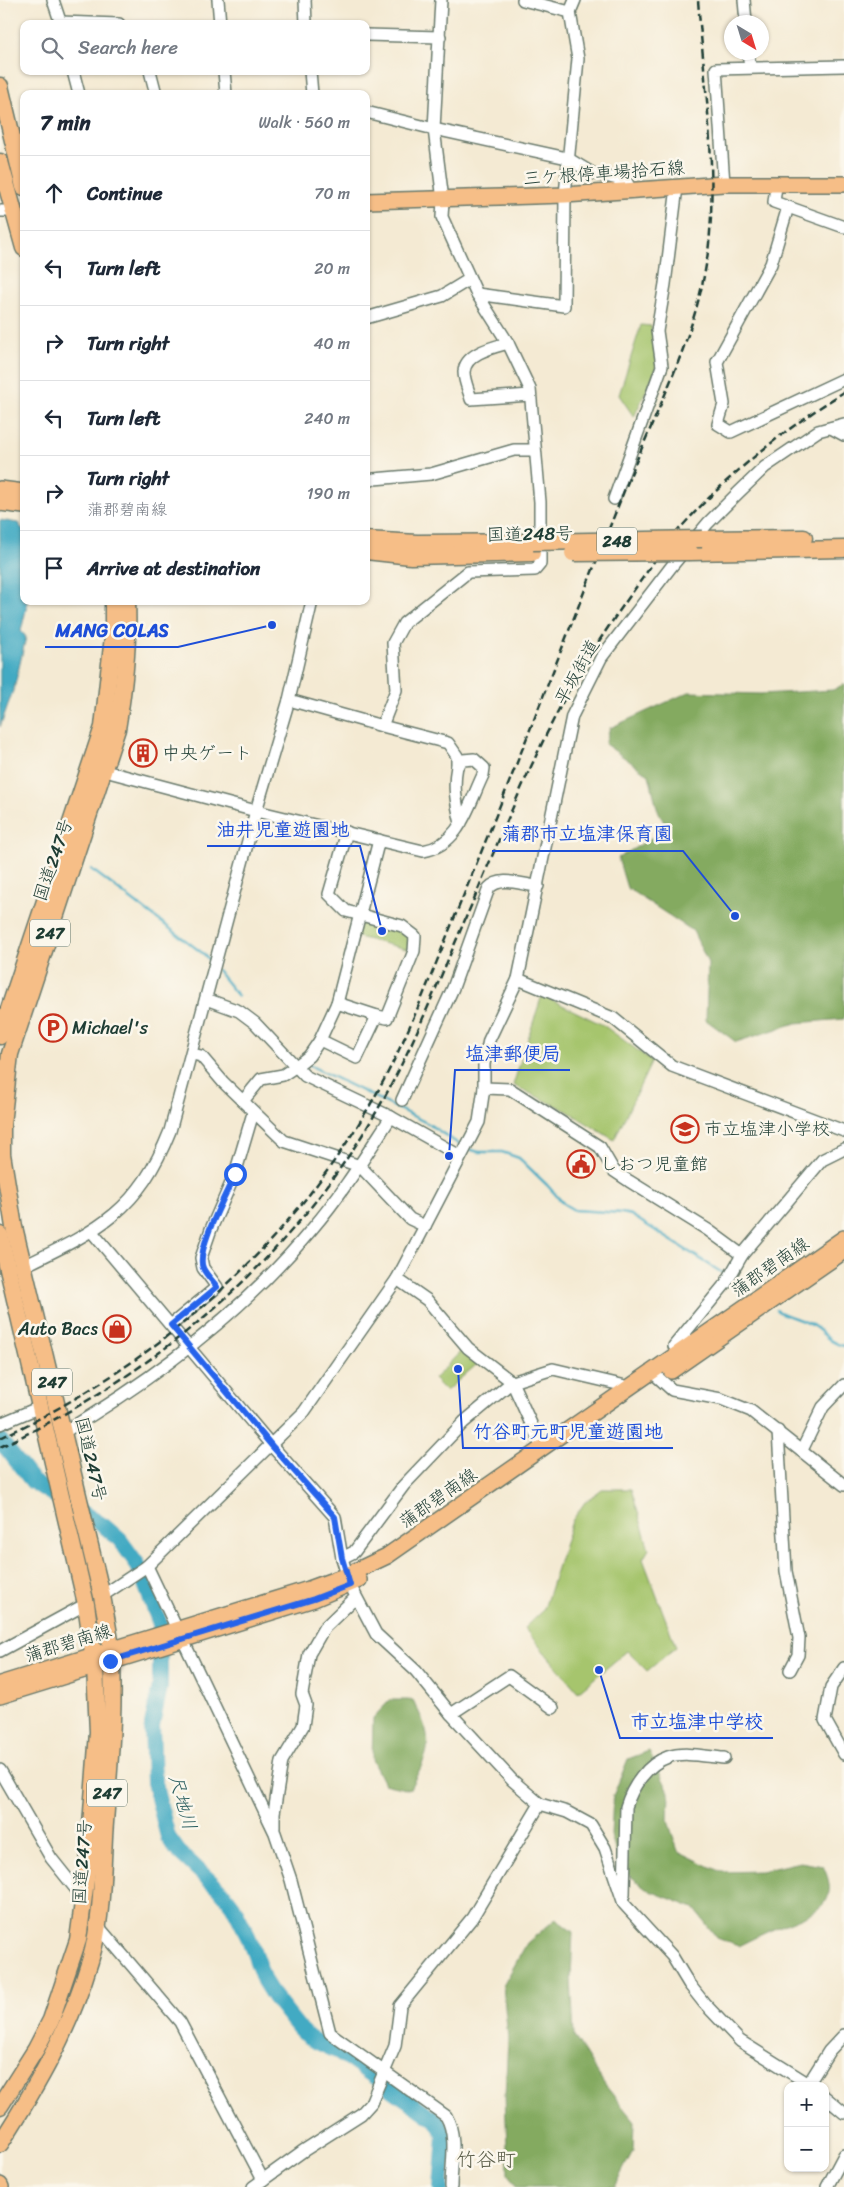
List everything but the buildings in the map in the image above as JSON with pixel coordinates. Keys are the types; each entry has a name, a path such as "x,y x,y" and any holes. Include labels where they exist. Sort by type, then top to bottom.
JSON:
{"highway":[{"path":"0,86 20,170"},
{"path":"0,162 20,235"},
{"name":"国道248号","path":"370,552 411,556 702,539 844,538"},
{"name":"国道248号","path":"370,540 533,548 690,552 844,549"},
{"name":"国道247号","path":"0,1036 103,727 113,636 113,605"},
{"name":"国道247号","path":"0,2144 37,2086 82,1988 91,1959 98,1926 111,1720 102,1658 86,1604 58,1486 11,1272 8,1196 2,1154 2,1124 10,1054 105,771 117,729 124,688 128,637 127,605"},
{"name":"国道247号","path":"0,1235 64,1432 102,1596 102,1658 98,1732 84,1896 78,1940 51,2020 32,2057 0,2106"},
{"name":"247","path":"0,2124 43,2061 58,2043"}],"main road":[{"name":"三ケ根停車場拾石線","path":"370,201 443,200 632,192 724,184 776,186 844,184"},
{"path":"0,489 20,492"},
{"path":"0,503 20,506"},
{"name":"蒲郡碧南線","path":"350,1586 386,1556 630,1387 655,1376 686,1348 844,1238"},
{"name":"蒲郡碧南線","path":"0,1684 102,1658 166,1638 314,1599 350,1586 394,1563 655,1376 844,1251"},
{"name":"蒲郡碧南線","path":"0,1696 102,1658"}],"street":[{"path":"54,0 60,20"},
{"path":"218,0 220,20"},
{"path":"305,0 306,20"},
{"path":"382,726 396,690 393,642 404,623 468,572 535,570 540,564 540,502 530,389 508,343 477,294 442,217 443,200 434,129 441,0"},
{"path":"523,0 570,12"},
{"path":"477,294 564,306 567,158 578,59 570,12 575,0"},
{"path":"744,0 745,15"},
{"path":"370,34 440,37"},
{"path":"749,60 750,67"},
{"path":"724,184 716,69 844,66"},
{"path":"74,75 78,90"},
{"path":"151,75 155,90"},
{"path":"224,75 226,90"},
{"path":"310,75 312,90"},
{"path":"370,113 567,158 592,173 626,181 632,192"},
{"path":"776,186 774,202 844,227"},
{"path":"614,499 662,366 657,331 677,187"},
{"path":"788,207 771,264 717,362 724,404 718,424 731,432 844,378"},
{"path":"370,317 442,296 470,279"},
{"path":"508,343 478,353 466,366 464,373 471,399 530,395"},
{"name":"平坂街道","path":"102,1596 142,1569 272,1446 304,1412 397,1279 479,1122 484,1088 484,1064 489,1040 518,979 572,716 601,658 671,567 708,523 765,467 818,431 844,424"},
{"path":"831,428 844,435"},
{"path":"370,480 430,474 514,450 534,450"},
{"path":"11,1272 92,1232 110,1220 124,1206 158,1162 170,1131 192,1054 256,811 289,700 311,605"},
{"path":"289,700 448,743 457,756 454,782 455,801 461,823"},
{"path":"105,771 256,811 422,851 436,849 454,836 484,768 474,759 464,760 457,766"},
{"path":"337,1003 387,1018 414,952 415,936 402,926 360,913 346,911 329,894 346,832"},
{"path":"243,1101 261,1079 283,1075 309,1056 320,1040 337,1003 379,840"},
{"path":"402,1100 454,988 489,888 494,882 501,881 538,886"},
{"path":"518,979 613,1018 672,1066 844,1130"},
{"path":"206,999 239,1011 256,1023 305,1076 464,1150"},
{"path":"320,1040 357,1058 376,1016"},
{"path":"192,1054 201,1056 253,1113 284,1141 360,1166 410,1219 425,1226"},
{"path":"484,1088 510,1089 600,1147 614,1171 708,1230 742,1256"},
{"path":"171,1325 217,1287 203,1268 201,1258 235,1174 253,1113"},
{"path":"64,1432 118,1400 190,1348 260,1286 312,1229 360,1166 391,1117"},
{"path":"686,1348 674,1346 730,1277 742,1256 822,1160 844,1150"},
{"path":"92,1232 272,1446 335,1517 342,1558 350,1586 376,1634 416,1671 451,1714 512,1780 540,1804 567,1812 590,1825 605,1848 624,1904 672,1956 694,1990 740,2041 805,2082"},
{"path":"397,1279 427,1300 468,1348 512,1382 542,1448"},
{"path":"342,1558 354,1552 404,1485 464,1422 512,1382 553,1370 630,1387"},
{"path":"655,1376 672,1390 721,1399 751,1411 844,1485"},
{"path":"802,1450 823,1408 844,1386"},
{"path":"0,1424 40,1407"},
{"path":"778,1431 786,1571 799,1638 798,1655 790,1670"},
{"path":"142,1569 166,1638 274,1833 291,1880 330,2033 446,2116 452,2126 453,2136 451,2187"},
{"path":"274,1833 274,1813 282,1761 303,1726 306,1705 302,1694 309,1654 350,1586"},
{"path":"0,1651 86,1604"},
{"path":"844,1668 831,1687 825,1720 844,1754"},
{"path":"451,1714 509,1676 552,1708"},
{"path":"624,1904 626,1807 630,1794 639,1779 668,1757 689,1755 724,1758"},
{"path":"0,1770 51,1858 79,1893 84,1896"},
{"path":"253,2187 303,2151 361,2114 372,2103 395,2046 400,2006 472,1918 540,1804"},
{"path":"98,1926 180,2022 263,2180"},
{"path":"812,2082 829,2051 844,2035"},
{"path":"829,2100 844,2113"},
{"path":"832,2184 844,2155"}],"green space":[{"path":"641,325 651,326 658,365 634,417 619,395"},
{"path":"844,684 844,1019 796,1023 736,1042 706,1020 708,963 693,931 627,888 618,858 667,829 657,808 649,775 605,744 610,728 689,692 761,694 833,690"},
{"path":"360,913 415,936 414,951 354,936"},
{"path":"542,995 603,1025 652,1061 614,1140 567,1111 513,1085"},
{"path":"466,1346 483,1359 446,1391 434,1379"},
{"path":"602,1489 631,1489 649,1549 643,1559 676,1647 647,1671 627,1651 578,1692 524,1628 544,1609 572,1521 585,1502"},
{"path":"390,1700 413,1700 425,1726 428,1746 426,1755 409,1790 384,1784 372,1760 373,1718"},
{"path":"649,1751 669,1792 668,1821 678,1851 721,1872 761,1871 800,1862 823,1866 828,1880 829,1891 826,1900 821,1906 803,1917 738,1946 717,1938 694,1908 650,1891 621,1869 611,1835 613,1796 628,1759"},
{"path":"556,1919 573,1932 571,1978 574,2036 605,2085 634,2121 633,2151 614,2187 516,2187 508,2174 505,2095 508,2039 503,1986 527,1943"}],"water":[{"path":"0,520 18,523 20,526 20,605 27,605 21,631 26,637 15,685 0,727"}],"waterway":[{"path":"91,869 205,955 212,964"},
{"path":"217,970 238,996"},
{"path":"309,1065 427,1123 463,1147"},
{"path":"468,1149 479,1152 502,1152 519,1158 564,1204 574,1210 631,1215 727,1276"},
{"path":"732,1279 747,1293"},
{"path":"776,1310 812,1325 830,1340 844,1346"},
{"name":"尺地川","path":"0,1440 33,1482 104,1526 120,1540 138,1565 160,1624 160,1687 152,1725 154,1782 168,1837 178,1851 224,1894 233,1906 248,1936 264,1981 298,2027 309,2038 339,2052 436,2120 445,2135 441,2187"}],"railway":[{"path":"0,1438 56,1409 110,1377 162,1340 210,1300 256,1256 298,1209 336,1158 370,1105 394,1060 434,968 621,498 674,373 698,302 708,252 712,191 709,126 698,0"},
{"path":"0,1447 58,1417 113,1384 166,1348 215,1307 261,1263 304,1216 343,1164 378,1109 404,1059 535,758 568,693 596,646 665,547 701,506 739,470 780,436 844,392"}],"place":[{"name":"MANG COLAS","path":"272,625"},
{"name":"中央ゲート","path":"143,753"},
{"name":"蒲郡市立塩津保育園","path":"735,916"},
{"name":"油井児童遊園地","path":"382,931"},
{"name":"Michael's","path":"53,1028"},
{"name":"市立塩津小学校","path":"685,1129"},
{"name":"塩津郵便局","path":"449,1156"},
{"name":"しおつ児童館","path":"581,1164"},
{"name":"Auto Bacs","path":"117,1329"},
{"name":"竹谷町元町児童遊園地","path":"458,1369"},
{"name":"市立塩津中学校","path":"599,1670"}],"district":[{"name":"竹谷町","path":"486,2159"}],"route":[{"path":"110,1661 314,1599 350,1585 342,1558 335,1517 272,1446 171,1325 217,1287 203,1268 201,1258 235,1174"}]}
